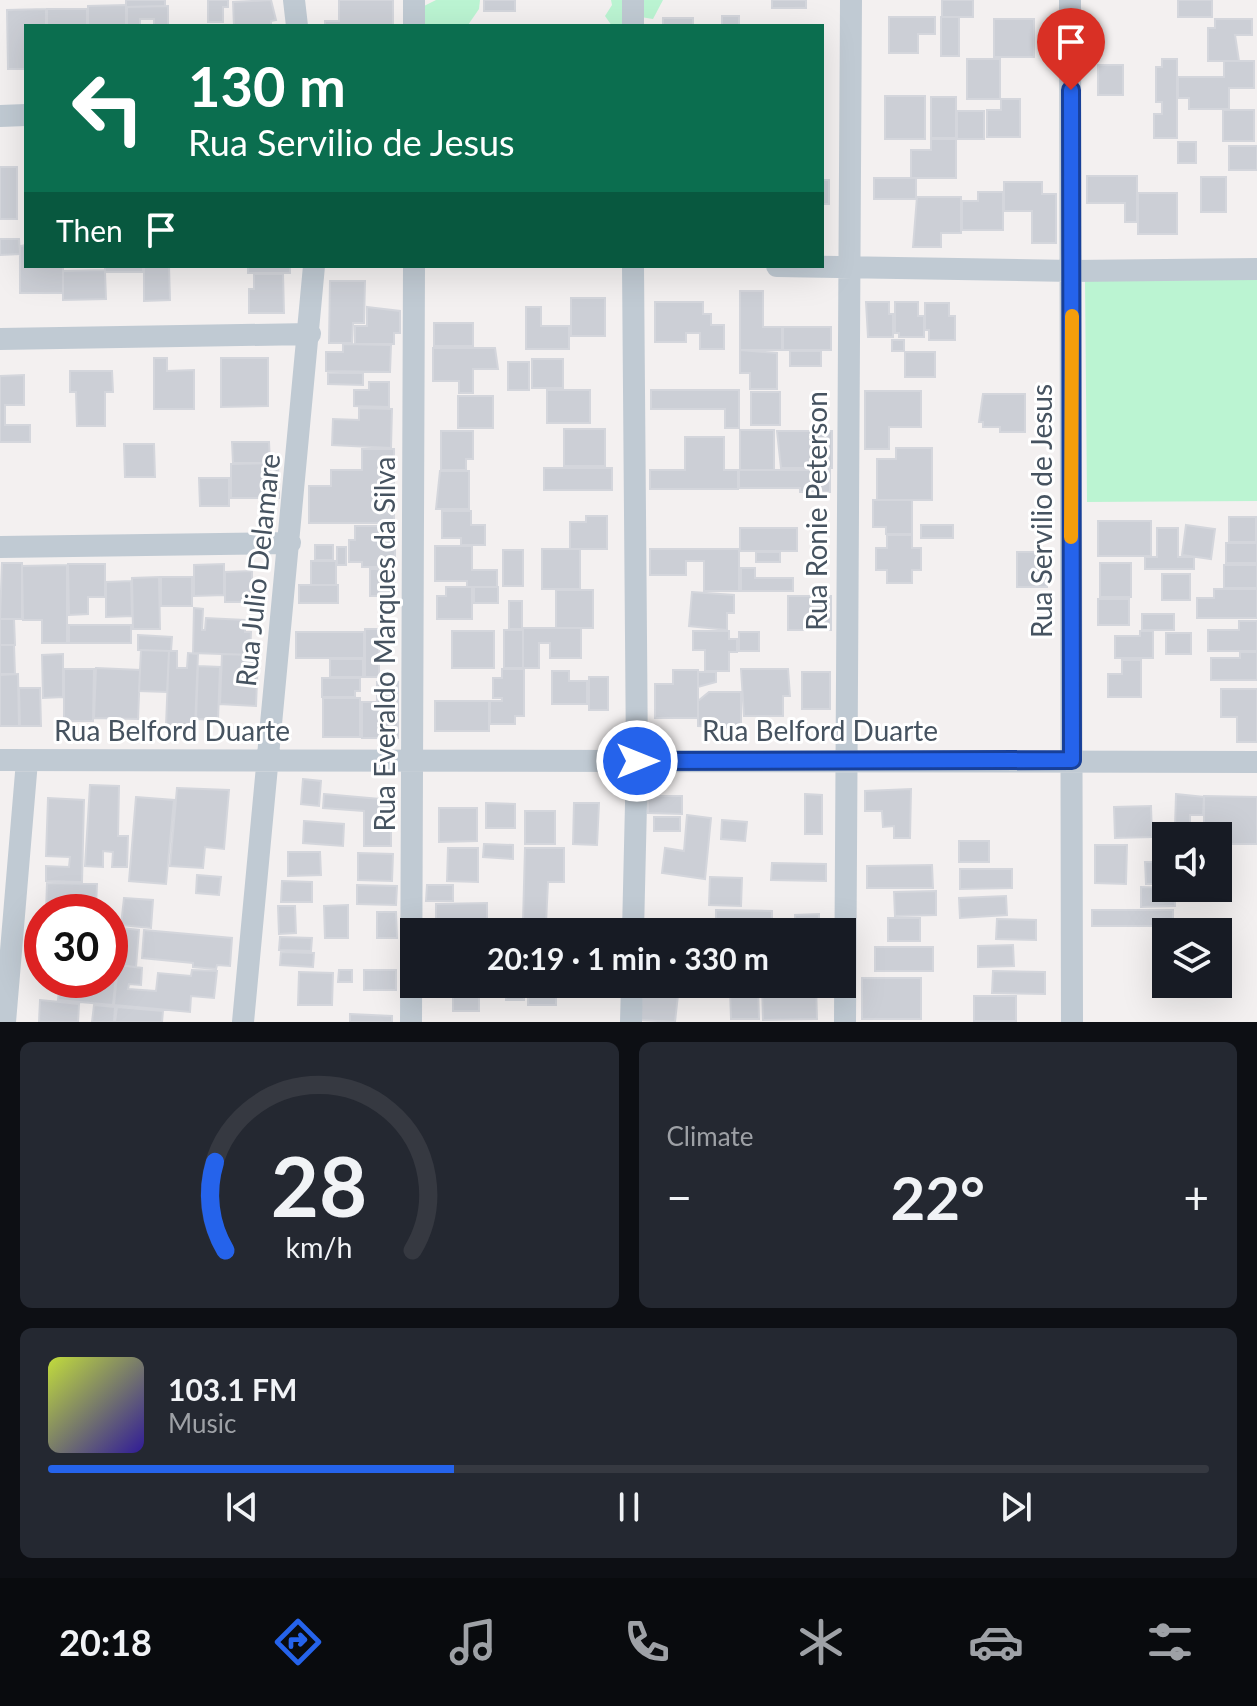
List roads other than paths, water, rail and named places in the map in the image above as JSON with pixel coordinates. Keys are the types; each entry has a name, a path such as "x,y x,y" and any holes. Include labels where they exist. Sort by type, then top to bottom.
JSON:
{"street":[{"path":"294,0 297,24"},
{"path":"414,0 414,24"},
{"path":"633,0 633,24"},
{"name":"Rua Ronie Peterson","path":"845,1022 847,267 851,0"},
{"name":"Rua Servilio de Jesus","path":"1070,0 1073,271 1072,1022"},
{"path":"0,116 24,115"},
{"path":"824,267 1073,271 1257,269"},
{"name":"Rua Julio Delamare","path":"243,1022 314,268"},
{"name":"Rua Everaldo Marques da Silva","path":"411,1022 415,759 414,268"},
{"path":"633,268 637,761 633,918"},
{"path":"0,339 310,334"},
{"path":"0,547 290,543"},
{"name":"Rua Belford Duarte","path":"0,760 1257,762"},
{"path":"5,1022 27,761"},
{"path":"631,1022 632,998"}]}
